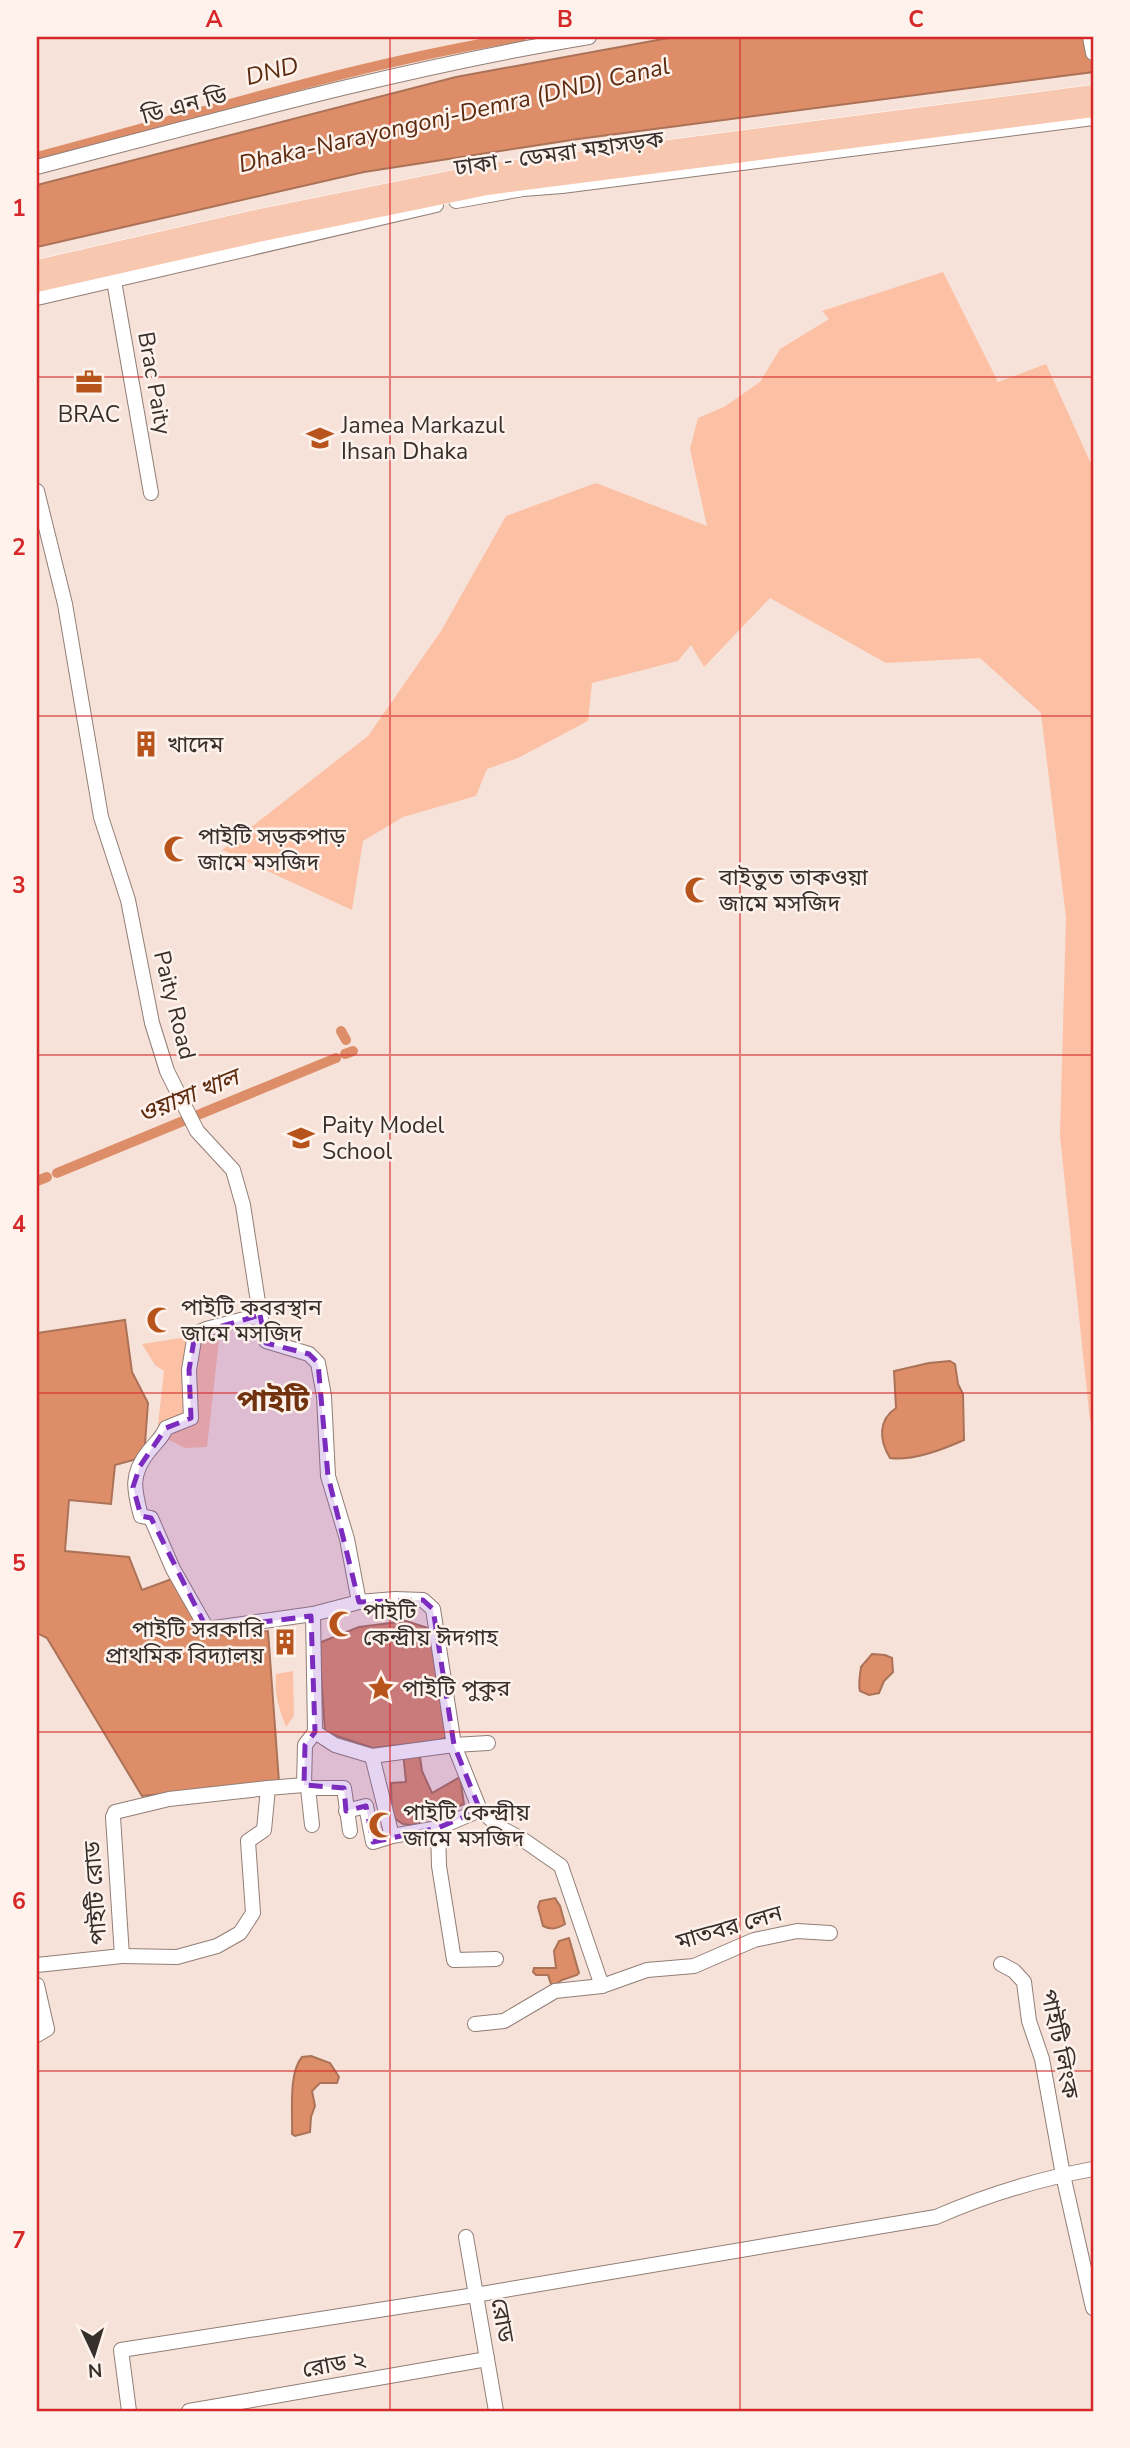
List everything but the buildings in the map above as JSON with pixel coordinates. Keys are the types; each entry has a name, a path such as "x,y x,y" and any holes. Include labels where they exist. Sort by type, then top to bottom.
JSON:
{"main road":[{"name":"ঢাকা - ডেমরা মহাসড়ক","path":"37,269 255,219 484,173 1093,94"},
{"name":"ঢাকা - ডেমরা মহাসড়ক","path":"37,283 258,233 486,186 1093,108"}],"street":[{"name":"ডি এন ডি","path":"37,167 339,89 495,53 532,41 589,37"},
{"path":"1090,37 1093,52"},
{"path":"37,298 447,202 523,189 1093,118"},
{"name":"Brac Paity","path":"114,281 151,493"},
{"name":"Paity Road","path":"37,491 65,604 101,817 128,900 152,1023 167,1071 197,1131 233,1170 243,1205 266,1342 309,1354 318,1363 324,1396 328,1476 347,1539 359,1602"},
{"path":"260,1315 195,1334 188,1370 191,1418 166,1427 161,1439 148,1452 140,1466 133,1487 141,1516 151,1518 173,1569 207,1629 313,1615 359,1602 423,1600 433,1609 454,1745 480,1810 501,1828 525,1840 561,1866 602,1986"},
{"path":"312,1825 306,1787 305,1745 315,1732 313,1615"},
{"path":"315,1732 335,1745 372,1756 488,1743"},
{"path":"372,1756 393,1836"},
{"path":"122,1956 177,1957 217,1946 240,1933 253,1913 248,1841 264,1830 268,1788 344,1788 350,1831"},
{"name":"পাইটি রোড","path":"37,1965 122,1956 116,1888 115,1812 169,1799 268,1788"},
{"path":"346,1811 366,1806 373,1842 438,1828 480,1810"},
{"path":"438,1828 439,1866 454,1961 496,1959"},
{"name":"মাতবর লেন","path":"475,2024 504,2021 555,1991 602,1986 647,1970 694,1966 754,1940 797,1931 830,1933"},
{"name":"পাইটি লিংক","path":"1001,1964 1014,1971 1024,1982 1029,2021 1042,2059 1063,2175 1093,2308"},
{"path":"37,1985 47,2029 37,2035"},
{"path":"129,2411 121,2350 475,2295 936,2217 970,2202 1093,2169"},
{"name":"রোড","path":"466,2237 496,2411"},
{"name":"রোড ২","path":"189,2411 487,2359"}],"highlighted area":[{"path":"260,1315 266,1343 309,1354 318,1363 328,1476 359,1602 423,1600 433,1609 454,1745 480,1810 438,1828 373,1842 366,1806 346,1811 344,1788 304,1785 305,1745 315,1732 311,1616 207,1629 151,1518 141,1516 133,1487 140,1466 166,1428 191,1418 189,1370 195,1334"}],"shaded area":[{"path":"943,272 998,382 1046,364 1093,468 1093,1420 1090,1421 1060,1136 1066,917 1041,713 980,658 886,663 770,598 704,667 691,645 678,661 592,683 588,721 518,758 487,769 476,796 403,817 363,841 352,910 222,850 368,736 441,631 506,516 596,483 707,526 690,449 698,418 724,407 760,382 780,349 829,319 822,311"},
{"path":"220,1332 207,1447 185,1448 157,1434 164,1371 155,1365 142,1344"},
{"path":"293,1671 294,1716 286,1727 276,1695 276,1674"}],"water":[{"name":"Dhaka-Narayongonj-Demra (DND) Canal","path":"674,37 1093,37 1093,72 578,139 364,172 37,247 37,185 456,77"},
{"path":"125,1320 132,1372 148,1403 144,1457 115,1465 111,1504 69,1500 65,1551 129,1557 142,1590 177,1577 200,1636 268,1631 279,1782 142,1796 47,1638 37,1633 37,1333"},
{"path":"950,1361 955,1364 958,1384 963,1394 964,1440 918,1456 890,1458 882,1431 886,1418 896,1408 894,1371"},
{"name":"পাইটি পুকুর","path":"406,1621 431,1629 448,1737 373,1748 325,1732 319,1643 359,1627"},
{"path":"872,1654 892,1658 893,1672 884,1681 879,1693 869,1695 860,1691 859,1679 861,1667"},
{"path":"419,1750 422,1771 432,1793 460,1777 464,1804 412,1825 403,1824 392,1817 391,1783 406,1782 403,1752"},
{"path":"555,1898 565,1924 549,1928 543,1926 538,1907 540,1901"},
{"path":"569,1938 579,1973 552,1987 548,1975 536,1975 534,1968 556,1968 554,1951 559,1941"},
{"path":"311,2056 330,2063 339,2077 337,2083 320,2083 312,2091 315,2106 310,2132 295,2136 292,2134 292,2094 295,2073 302,2057"}],"waterway":[{"name":"DND","path":"37,157 338,75 521,37"},
{"path":"341,1031 346,1040"},
{"path":"345,1054 353,1051"},
{"name":"ওয়াসা খাল","path":"57,1173 336,1058"},
{"path":"37,1181 47,1177"}],"place":[{"name":"BRAC","path":"89,382"},
{"name":"Jamea Markazul Ihsan Dhaka","path":"320,438"},
{"name":"খাদেম","path":"146,744"},
{"name":"পাইটি সড়কপাড় জামে মসজিদ","path":"177,849"},
{"name":"বাইতুত তাকওয়া জামে মসজিদ","path":"698,890"},
{"name":"Paity Model School","path":"301,1138"},
{"name":"পাইটি কবরস্থান জামে মসজিদ","path":"160,1320"},
{"name":"পাইটি কেন্দ্রীয় ঈদগাহ","path":"342,1624"},
{"name":"পাইটি সরকারি প্রাথমিক বিদ্যালয়","path":"285,1642"},
{"name":"পাইটি পুকুর","path":"381,1688"},
{"name":"পাইটি কেন্দ্রীয় জামে মসজিদ","path":"382,1825"}],"district":[{"name":"পাইটি","path":"273,1401"}]}
